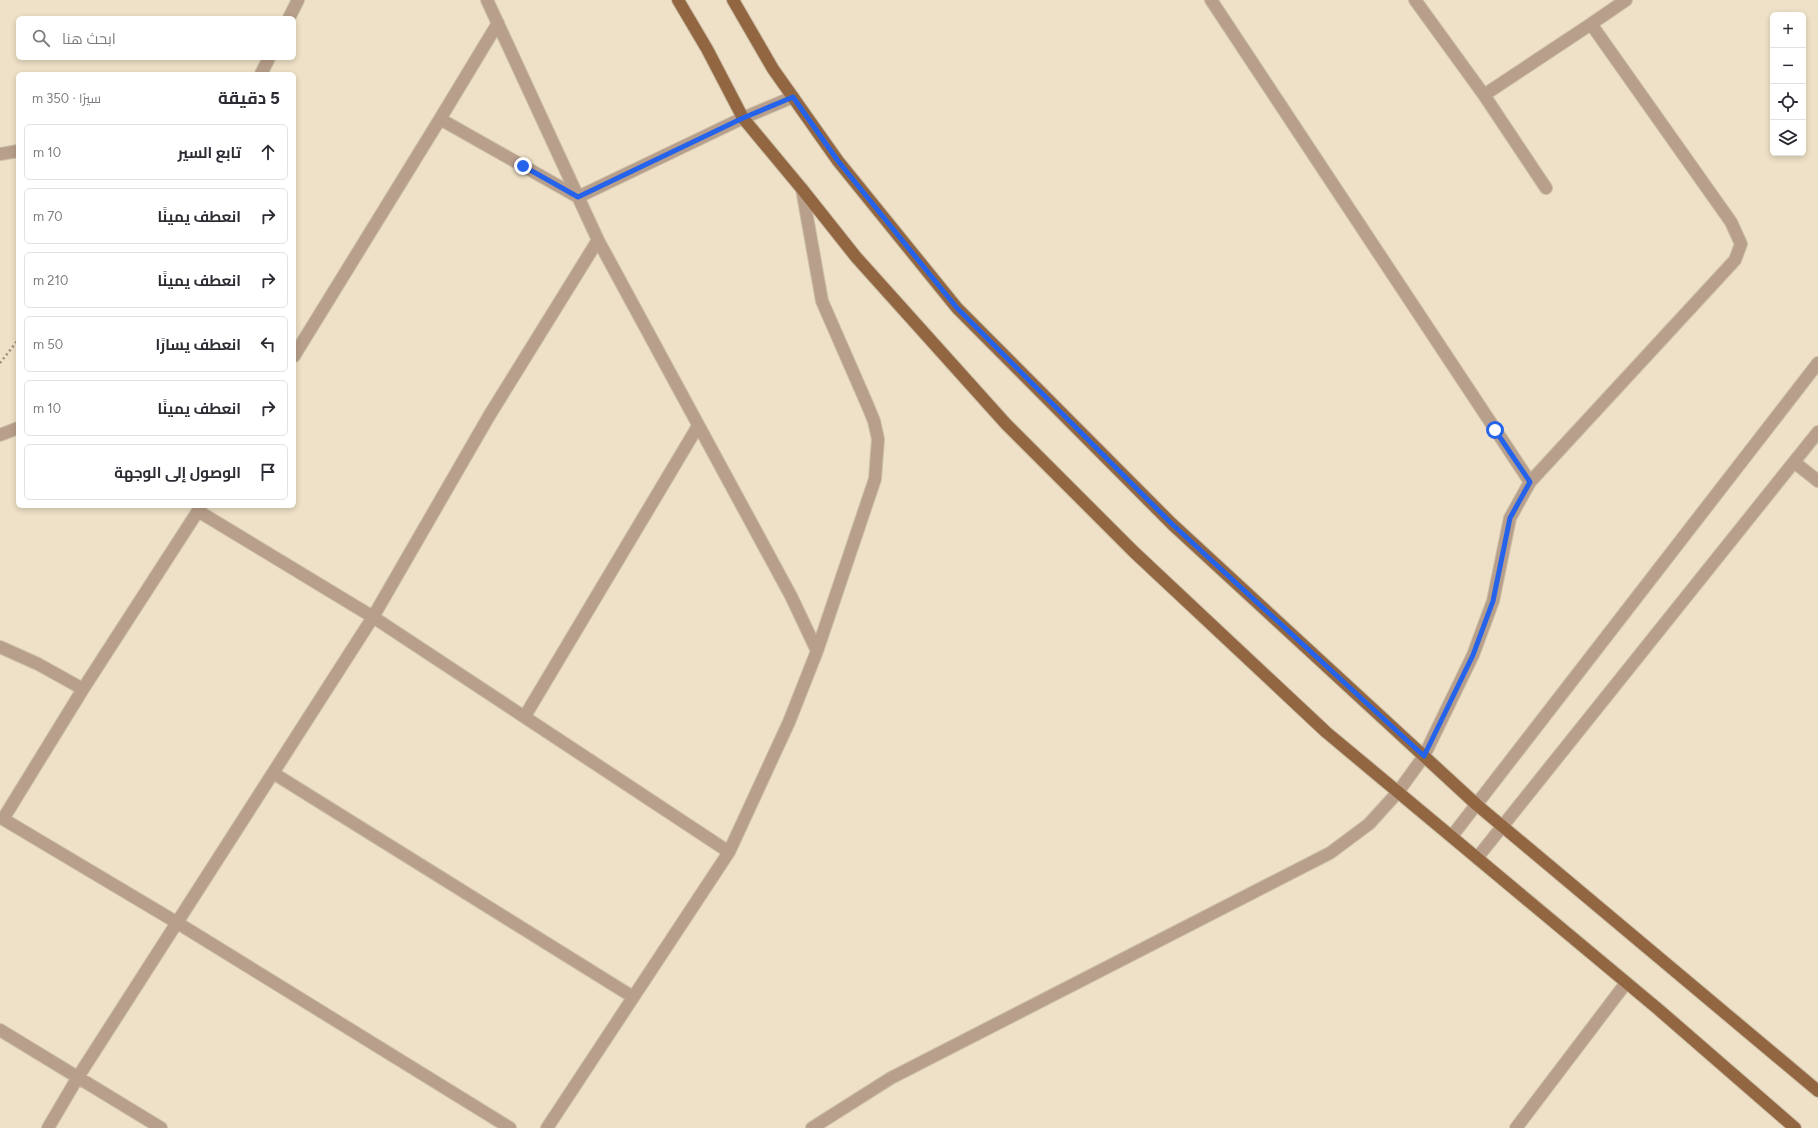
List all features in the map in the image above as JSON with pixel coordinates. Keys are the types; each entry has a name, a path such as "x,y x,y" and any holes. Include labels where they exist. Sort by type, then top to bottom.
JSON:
{"main road":[{"path":"678,0 707,49 743,118 856,257 1012,430 1134,552 1326,732 1452,836 1795,1128"},
{"path":"733,0 773,69 838,161 957,308 1172,524 1477,805 1503,824 1818,1091"}],"street":[{"path":"290,16 298,0"},
{"path":"486,0 598,240 791,596 817,650"},
{"path":"1211,0 1530,482"},
{"path":"1416,0 1484,95 1546,188"},
{"path":"1484,95 1626,0"},
{"path":"296,353 498,23"},
{"path":"812,1128 891,1078 1330,853 1369,824 1398,792 1424,756 1473,655 1493,601 1510,518 1530,482 1735,260 1741,244 1727,216 1591,24"},
{"path":"261,72 268,60"},
{"path":"578,197 743,118 793,97"},
{"path":"440,119 578,197"},
{"path":"0,154 16,151"},
{"path":"547,1128 728,852 788,722 817,650 874,479 878,439 869,410 822,301 802,189"},
{"path":"48,1128 78,1077 176,922 373,617 489,416 598,240"},
{"path":"1452,836 1818,363"},
{"path":"525,716 698,426"},
{"path":"0,434 16,429"},
{"path":"1476,858 1818,432"},
{"path":"1794,462 1818,481"},
{"path":"510,1128 176,922 2,818 200,508 373,617 525,716 728,852"},
{"path":"0,646 38,664 83,689"},
{"path":"273,773 633,997"},
{"path":"1516,1128 1626,983"},
{"path":"0,1030 161,1128"}],"path":[{"path":"0,363 16,343"}],"route":[{"path":"523,166 578,197 743,118 793,97 838,161 957,308 1172,524 1424,756 1473,655 1493,601 1510,518 1530,482 1495,430"}]}
